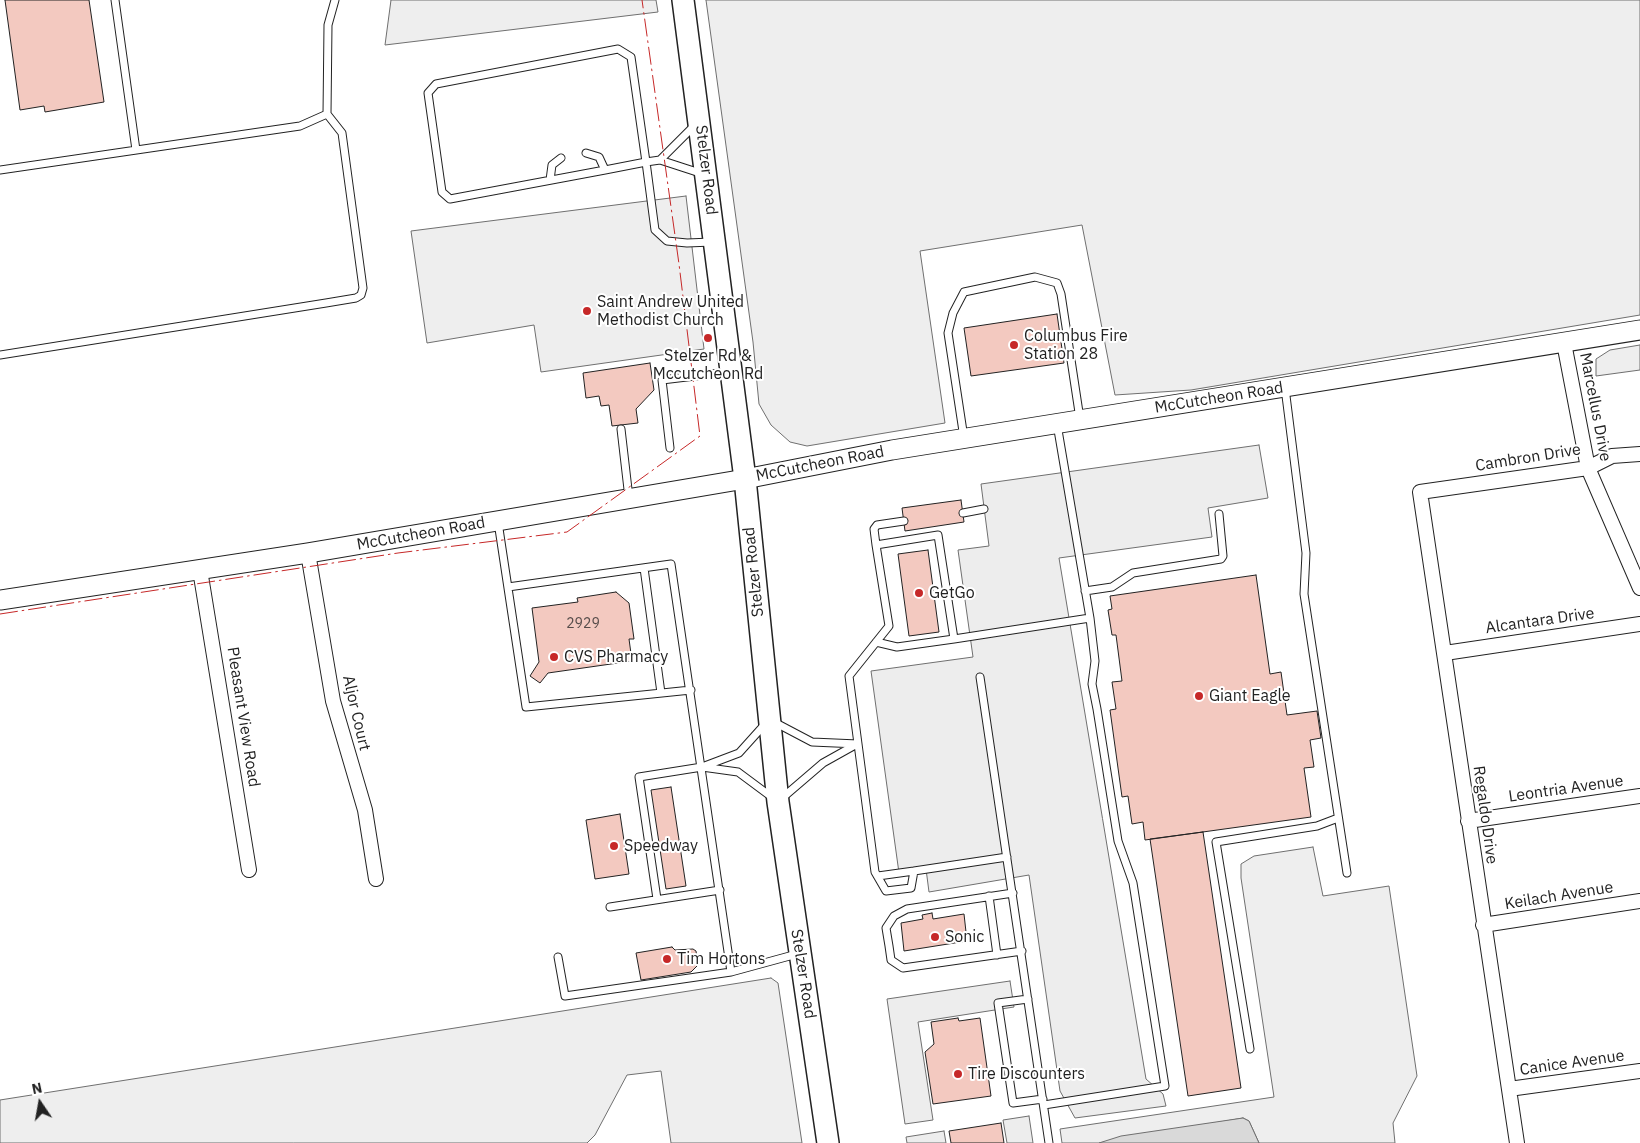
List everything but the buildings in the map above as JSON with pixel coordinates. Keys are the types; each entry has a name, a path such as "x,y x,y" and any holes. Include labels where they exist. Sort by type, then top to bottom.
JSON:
{"main road":[{"name":"Stelzer Road","path":"683,0 745,479 778,802 828,1143"},
{"name":"McCutcheon Road","path":"0,600 308,553 745,479 892,450 1640,330"}],"street":[{"name":"Marcellus Drive","path":"1564,343 1588,468 1640,588"},
{"name":"Cambron Drive","path":"1420,492 1588,468 1612,456 1640,454"},
{"name":"Regaldo Drive","path":"1420,492 1445,653 1483,925 1517,1143"},
{"name":"Aljor Court","path":"308,553 333,701 364,810 376,879"},
{"name":"Pleasant View Road","path":"200,570 249,870"},
{"name":"Alcantara Drive","path":"1445,653 1640,624"},
{"name":"Leontria Avenue","path":"1468,821 1640,796"},
{"name":"Keilach Avenue","path":"1483,925 1640,901"},
{"name":"Canice Avenue","path":"1509,1089 1640,1071"}],"lane":[{"path":"115,0 136,150"},
{"path":"0,355 359,297 363,288 342,133 327,114 328,25 335,0"},
{"path":"706,175 660,160 646,162 450,198 442,192 428,93 436,84 618,49 631,56 646,162 655,230 667,241 687,244 715,242"},
{"path":"0,170 300,126 327,114"},
{"path":"660,160 700,121"},
{"path":"586,153 599,157 605,170"},
{"path":"550,180 552,165 561,158"},
{"path":"964,439 948,333 953,313 964,292 1035,277 1057,283 1061,294 1080,420"},
{"path":"670,448 662,380 730,372"},
{"path":"1285,387 1306,553 1304,594 1347,873"},
{"path":"1028,999 998,1003 1013,1103 1043,1102 1165,1086 1133,883 1118,841 1092,684 1095,661 1090,618 1057,424"},
{"path":"621,429 630,498"},
{"path":"963,513 984,510"},
{"path":"1085,591 1112,587 1133,573 1221,560 1223,556 1219,514"},
{"path":"498,521 526,707 690,690"},
{"path":"904,522 877,525 874,528 889,626 849,676 875,872 886,891 911,888 914,871"},
{"path":"876,545 938,535 954,639"},
{"path":"508,587 671,564 731,972"},
{"path":"644,568 661,693"},
{"path":"876,642 897,647 1090,618"},
{"path":"980,677 1050,1143"},
{"path":"657,899 639,777 702,767 738,753 769,719 812,742 858,744"},
{"path":"702,767 738,772 778,802 823,763 858,744"},
{"path":"1250,1049 1216,842 1317,826 1338,818"},
{"path":"878,876 1006,856"},
{"path":"610,906 720,890"},
{"path":"1013,893 907,908 894,916 886,928 891,960 903,968 1022,951"},
{"path":"989,896 997,956"},
{"path":"558,957 565,996 731,972 800,953"}],"shaded area":[{"path":"391,0 656,0 658,12 385,45"},
{"path":"706,0 1640,0 1640,315 1191,390 1115,395 1082,225 920,251 945,423 807,446 790,442 771,425 759,404 753,342"},
{"path":"686,196 704,349 541,372 534,325 427,343 411,231"},
{"path":"1640,345 1640,370 1596,376 1596,359 1610,350"},
{"path":"1259,445 1268,498 1208,508 1212,537 1059,558 1146,1079 1163,1094 1166,1106 1075,1118 1060,1091 1029,875 929,892 926,869 899,873 871,671 973,657 958,550 989,546 981,484"},
{"path":"1313,847 1323,896 1389,886 1417,1076 1393,1123 1395,1143 1259,1143 1249,1121 1243,1118 1099,1143 1062,1143 1060,1129 1274,1097 1241,878 1241,864 1254,856"},
{"path":"771,978 778,983 802,1143 671,1143 661,1071 627,1075 595,1135 587,1143 0,1143 0,1100"},
{"path":"1010,981 1014,1007 918,1022 933,1120 905,1124 887,999"},
{"path":"1029,1116 1033,1143 1007,1143 1003,1120"},
{"path":"1243,1118 1249,1121 1259,1143 1099,1143 1121,1136"},
{"path":"944,1131 946,1143 907,1143 906,1137"}],"power":[{"path":"0,614 398,553 567,532 700,436 679,264 642,0"}],"place":[{"name":"Saint Andrew United Methodist Church","path":"587,311"},
{"name":"Stelzer Rd & Mccutcheon Rd","path":"708,338"},
{"name":"Columbus Fire Station 28","path":"1014,345"},
{"name":"GetGo","path":"919,593"},
{"name":"CVS Pharmacy","path":"554,657"},
{"name":"Giant Eagle","path":"1199,696"},
{"name":"Speedway","path":"614,846"},
{"name":"Sonic","path":"935,937"},
{"name":"Tim Hortons","path":"667,959"},
{"name":"Tire Discounters","path":"958,1074"}]}
